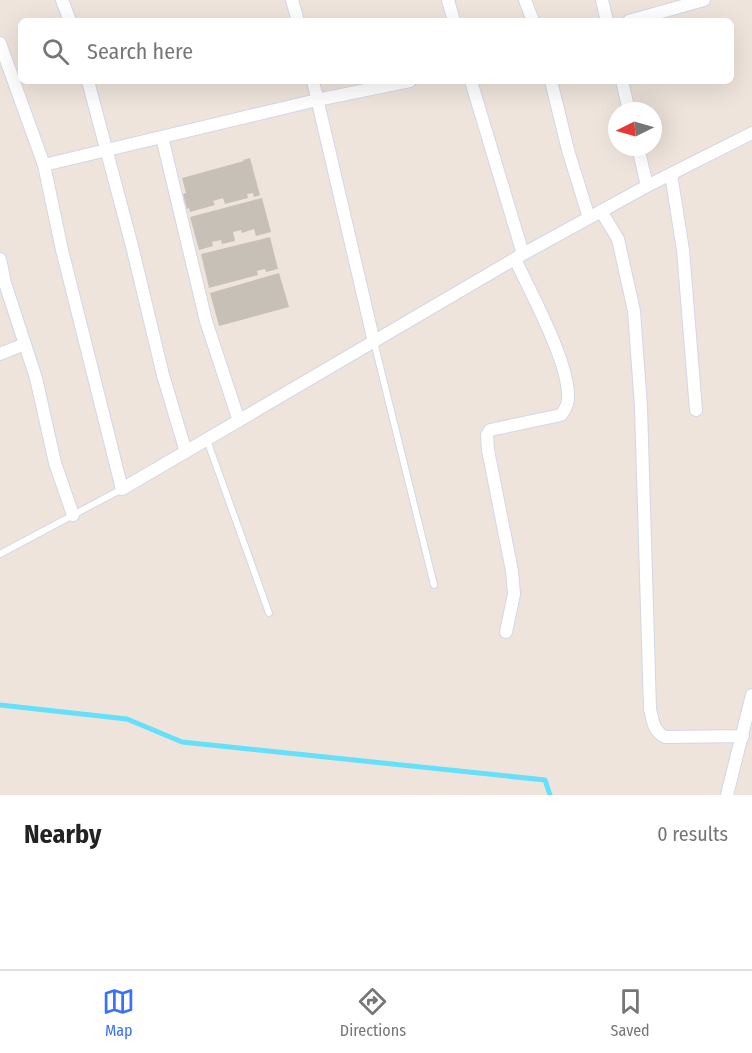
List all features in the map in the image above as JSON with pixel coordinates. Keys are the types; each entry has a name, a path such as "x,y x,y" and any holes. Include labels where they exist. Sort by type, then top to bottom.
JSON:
{"street":[{"path":"62,0 69,18"},
{"path":"292,0 297,18"},
{"path":"448,0 453,18"},
{"path":"525,0 532,18"},
{"path":"602,0 606,18"},
{"path":"640,18 704,0"},
{"path":"0,44 44,165 62,250 122,489 519,256 647,186 752,133"},
{"path":"89,84 132,246 163,375 186,452"},
{"path":"314,84 374,342"},
{"path":"44,165 318,100 395,84"},
{"path":"472,84 519,256 567,381 568,399 561,415 490,430 487,435 512,571 514,594 506,632"},
{"path":"552,84 568,150 589,218"},
{"path":"623,84 627,102"},
{"path":"162,137 206,321 239,421"},
{"path":"640,156 647,186"},
{"path":"671,174 683,250 696,410"},
{"path":"601,211 618,239 634,311 641,407 650,709 654,727 658,734 665,737 743,736"},
{"path":"0,259 1,273 36,378 55,464 74,515"},
{"path":"0,354 25,344"},
{"path":"729,789 752,695"}],"lane":[{"path":"374,342 434,585"},
{"path":"207,440 269,613"},
{"path":"0,554 122,489"}],"building":[{"path":"250,158 260,195 254,197 253,193 247,194 248,198 225,204 223,198 213,201 215,205 190,212 189,208 187,209 182,178"},
{"path":"262,198 271,232 256,236 254,229 242,233 241,230 233,232 235,241 222,244 221,240 212,242 213,246 199,250 190,217"},
{"path":"270,237 278,269 266,272 265,269 257,271 258,275 209,288 201,254"},
{"path":"279,273 289,307 219,326 210,293"}],"waterway":[{"path":"0,705 127,719 182,742 545,780 550,795"}]}
